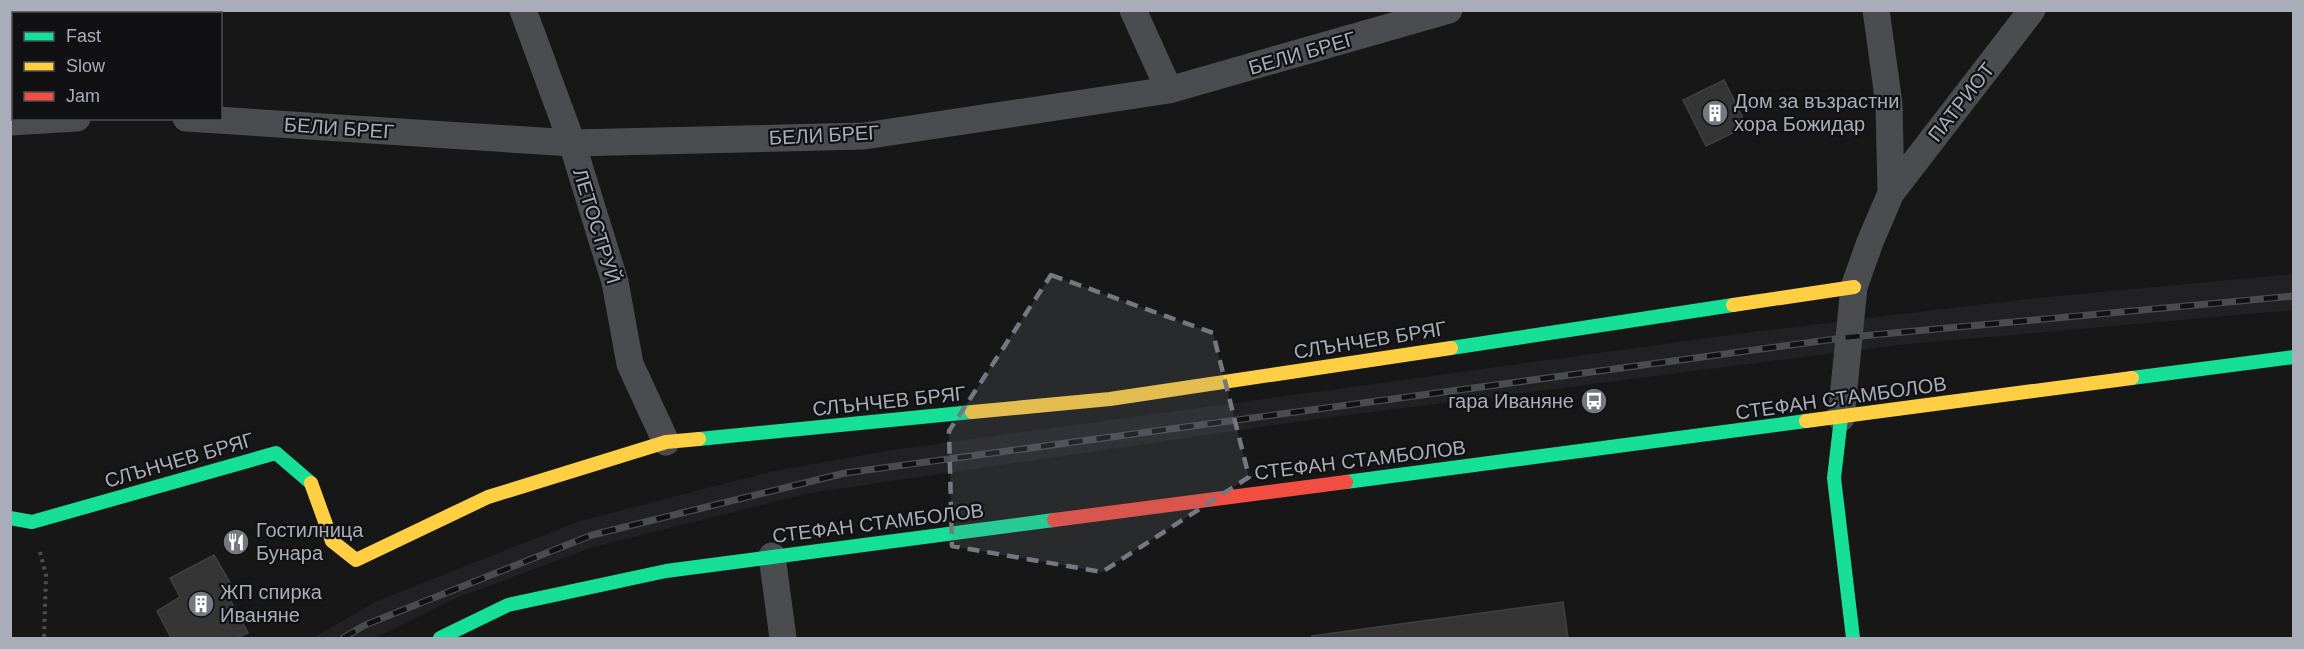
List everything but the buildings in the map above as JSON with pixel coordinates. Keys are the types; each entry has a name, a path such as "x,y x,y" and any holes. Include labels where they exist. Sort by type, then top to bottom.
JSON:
{"street":[{"name":"ЛЕТОСТРУЙ","path":"523,10 572,143 615,282 630,364 666,442"},
{"path":"1133,10 1169,90"},
{"name":"БЕЛИ БРЕГ","path":"217,120 572,143 864,136 1169,90 1449,10"},
{"path":"1852,639 1834,478 1854,287 1891,193 1889,104 1876,10"},
{"name":"ПАТРИОТ","path":"1891,193 2032,10"},
{"path":"10,122 44,120"},
{"name":"СЛЪНЧЕВ БРЯГ","path":"10,518 32,522 276,453 310,481 332,541 356,560 488,497 666,442 1110,399 1854,287"},
{"name":"СТЕФАН СТАМБОЛОВ","path":"440,639 508,605 666,571 2294,357"},
{"path":"772,556 783,639"}],"path":[{"path":"32,522 46,575 44,639"}],"highlighted area":[{"path":"1051,275 1213,333 1249,477 1102,572 952,546 949,431"}],"shaded area":[{"path":"2293,274 2293,310 1898,345 1303,421 810,493 590,548 451,600 375,638 313,638 377,601 580,521 774,471 893,450 1752,332 2027,299"}],"railway":[{"path":"343,638 365,625 592,535 845,473 1850,337 2294,296"}],"traffic: fast":[{"path":"1451,348 1733,305"},
{"path":"2132,378 2294,357"},
{"path":"699,439 972,412"},
{"path":"1841,418 1834,478 1853,638"},
{"path":"1346,482 1806,421"},
{"path":"10,518 32,522 276,453 311,483"},
{"path":"440,638 508,605 666,571 1054,520"}],"traffic: slow":[{"path":"1733,305 1854,287"},
{"path":"972,412 1110,399 1451,348"},
{"path":"1806,421 2132,378"},
{"path":"311,483 332,541 356,560 488,497 666,442 699,439"}],"traffic: jam":[{"path":"1054,520 1346,482"}],"place":[{"name":"Дом за възрастни хора Божидар","path":"1715,113"},
{"name":"гара Иваняне","path":"1594,401"},
{"name":"Гостилница Бунара","path":"236,542"},
{"name":"ЖП спирка Иваняне","path":"201,604"}]}
